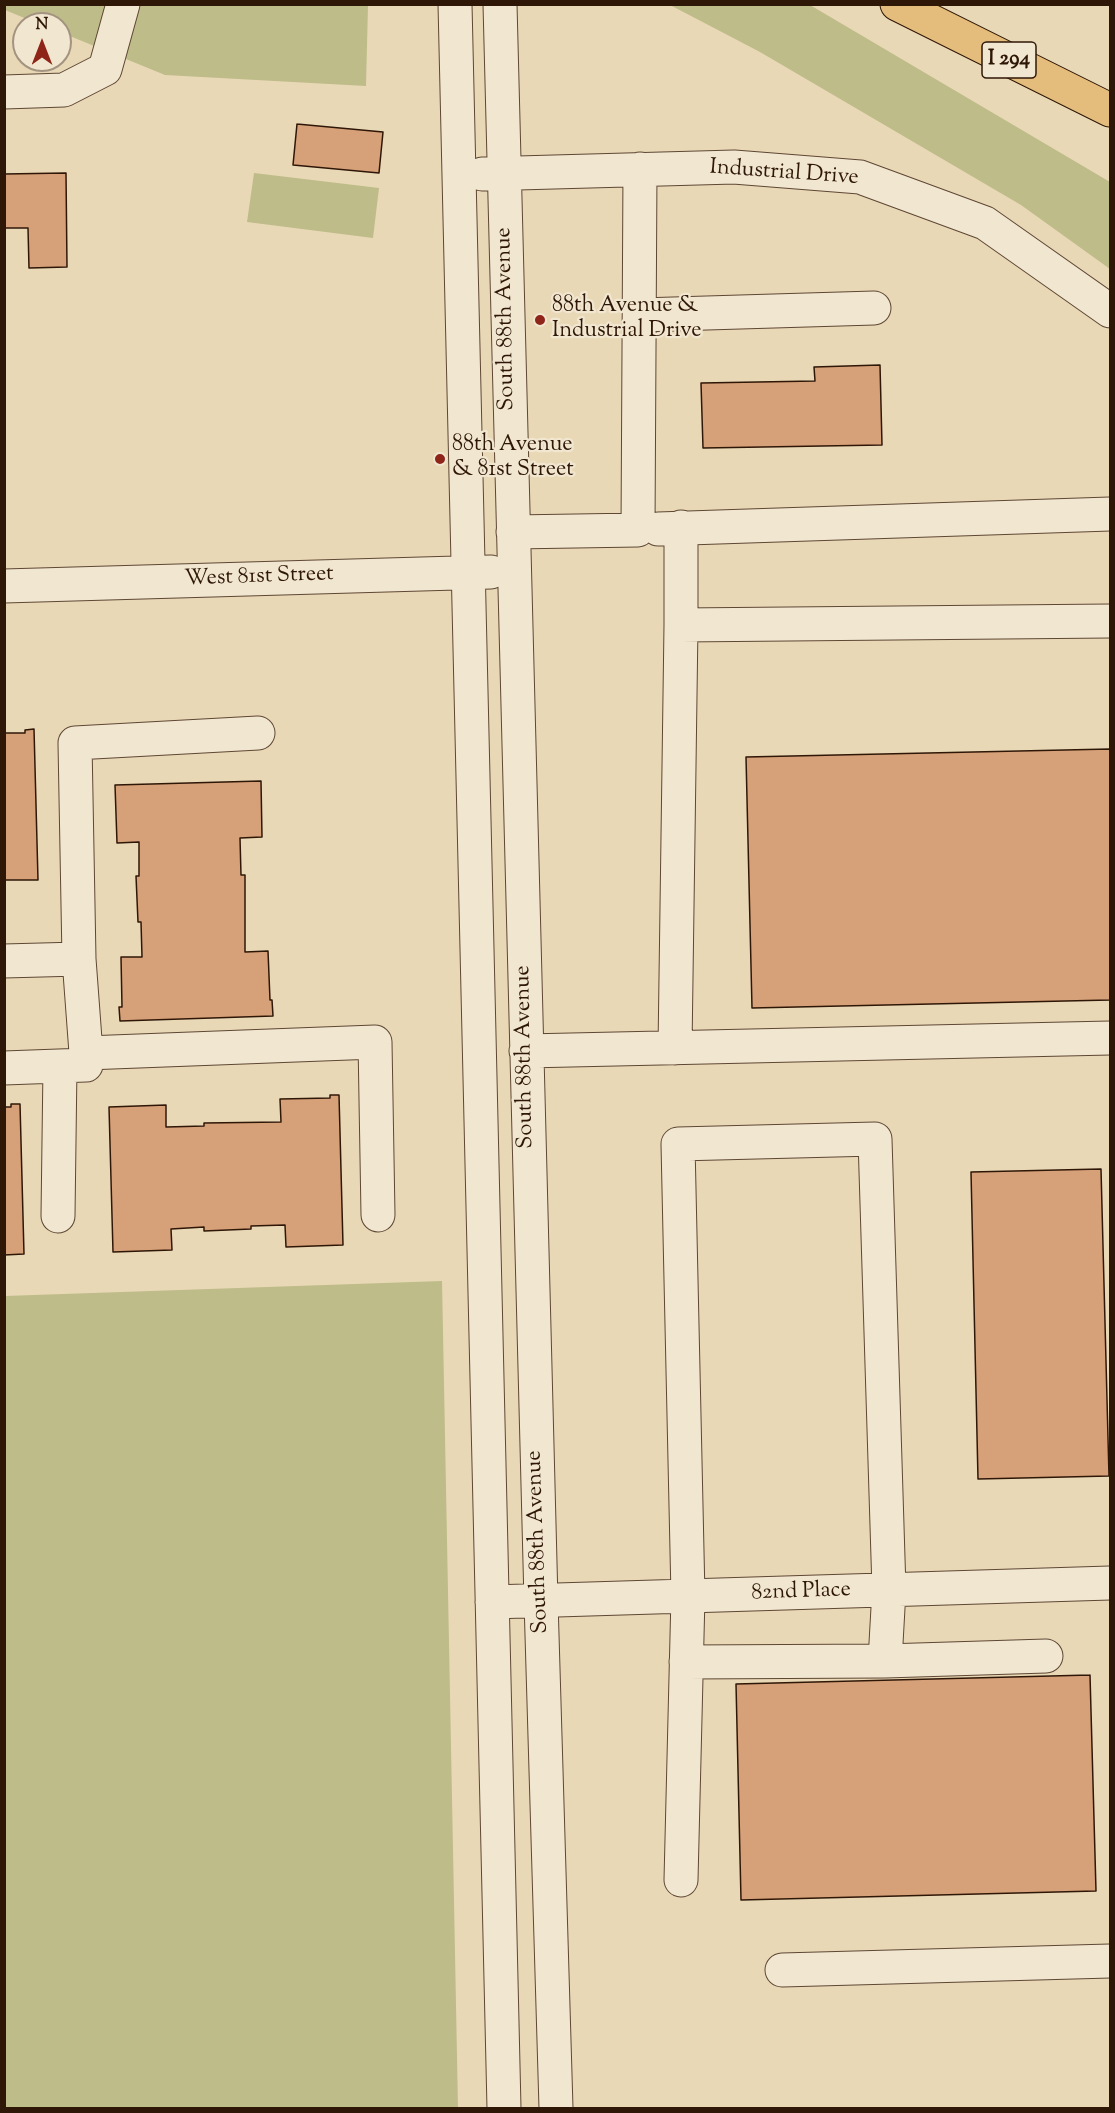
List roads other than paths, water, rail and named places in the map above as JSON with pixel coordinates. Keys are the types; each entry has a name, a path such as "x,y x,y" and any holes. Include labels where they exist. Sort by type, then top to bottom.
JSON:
{"highway":[{"name":"I 294","path":"897,4 1110,110"}],"street":[{"path":"4,92 64,90 105,69 123,4"},
{"name":"South 88th Avenue","path":"455,4 504,2109"},
{"name":"South 88th Avenue","path":"500,4 526,1051 556,2109"},
{"name":"Industrial Drive","path":"459,174 734,167 860,177 985,224 1110,310"},
{"path":"638,530 640,169"},
{"path":"640,315 874,308"},
{"path":"513,532 1110,514"},
{"path":"675,1048 681,527"},
{"name":"West 81st Street","path":"4,586 514,572"},
{"path":"681,625 1110,621"},
{"path":"58,1216 73,1059 79,959 75,743 258,733"},
{"path":"4,961 79,959"},
{"path":"526,1051 1110,1038"},
{"path":"4,1068 73,1059 375,1042 378,1215"},
{"path":"681,1880 688,1596 678,1144 874,1139 889,1590 885,1661"},
{"name":"82nd Place","path":"492,1602 1110,1583"},
{"path":"686,1662 885,1661 1046,1656"},
{"path":"782,1970 1110,1961"}],"place":[{"name":"88th Avenue & Industrial Drive","path":"540,320"},
{"name":"88th Avenue & 81st Street","path":"440,459"}]}
